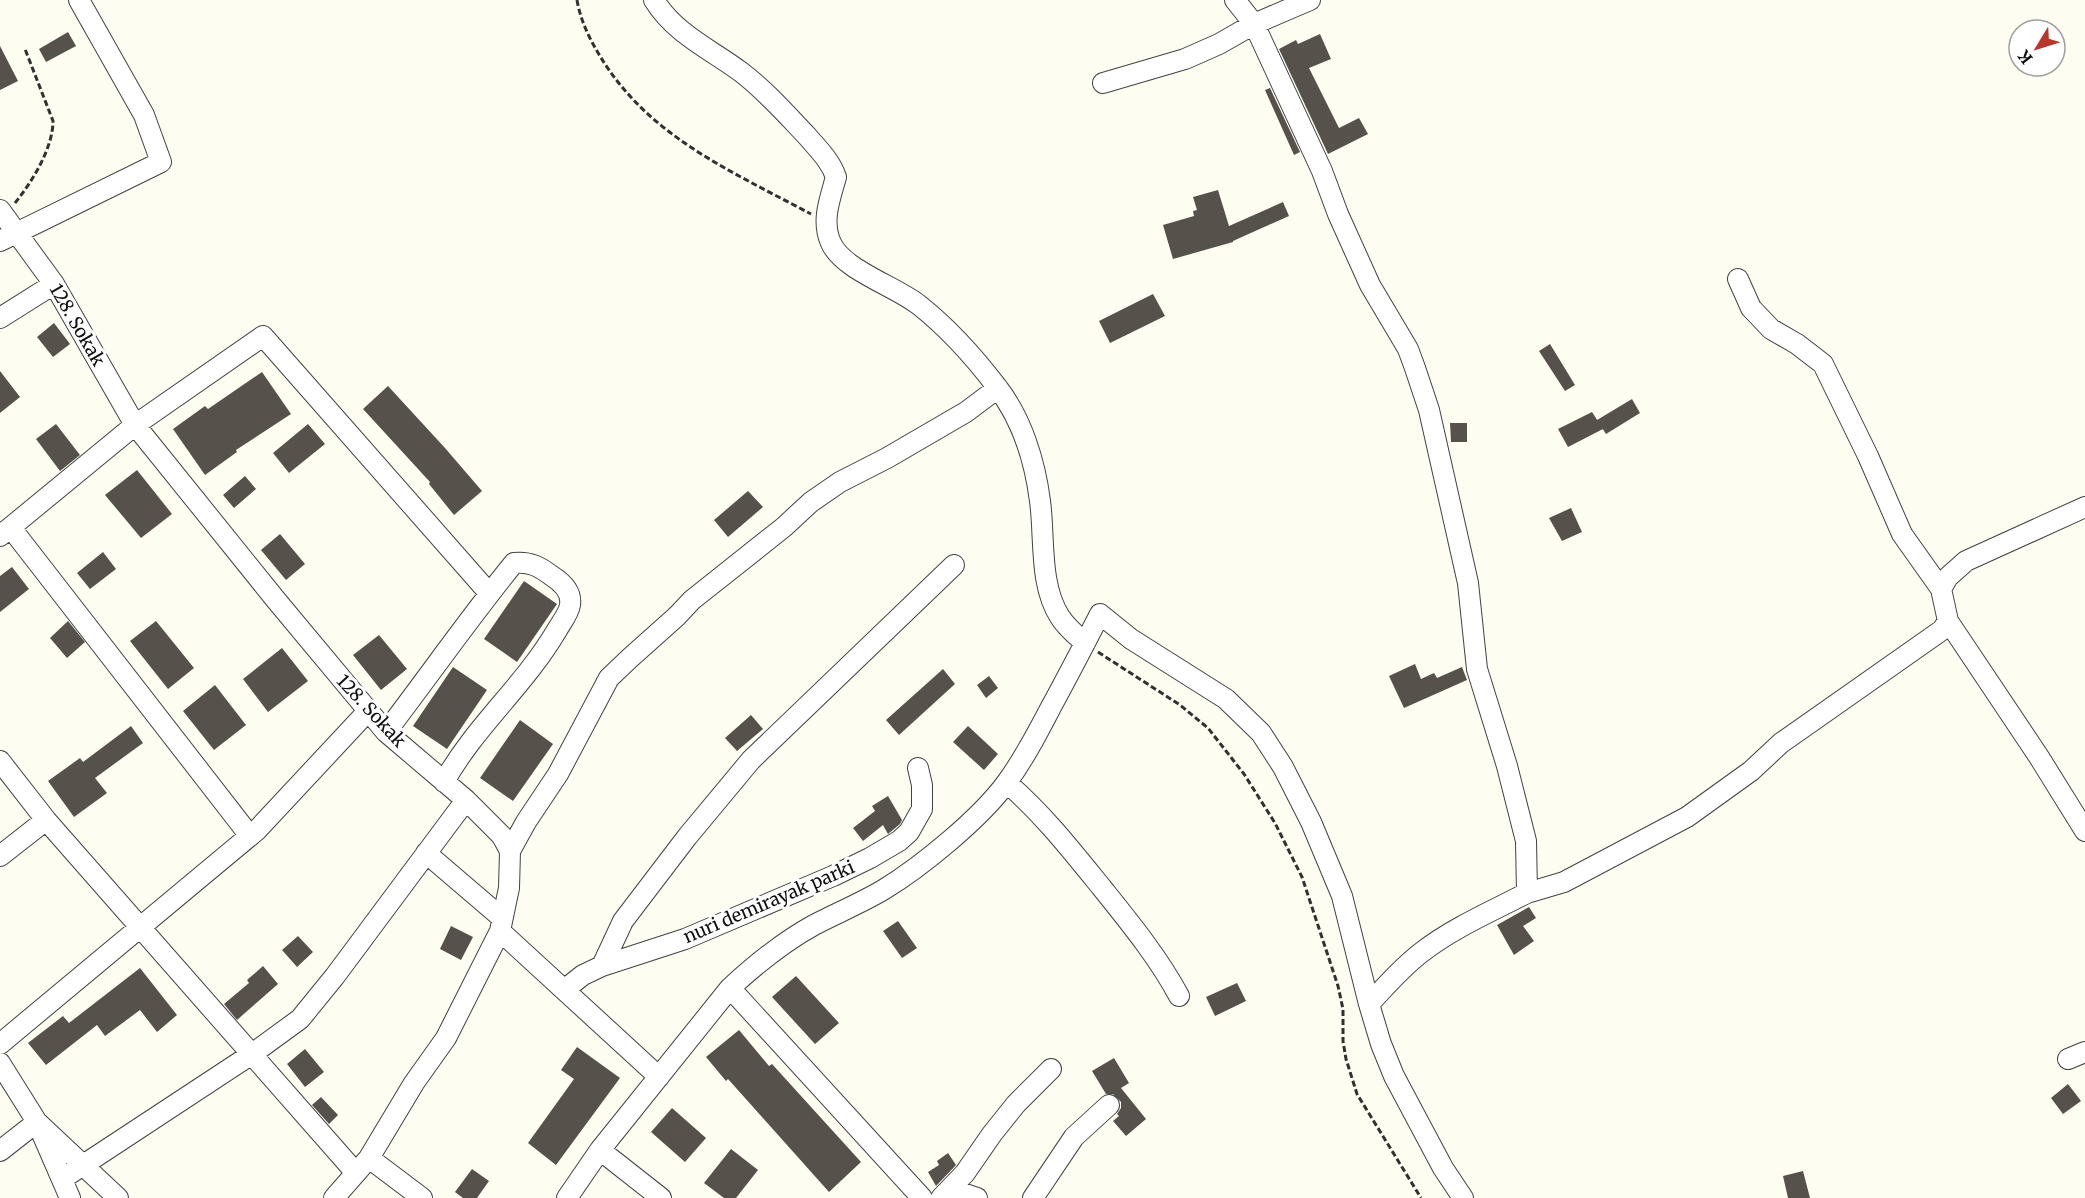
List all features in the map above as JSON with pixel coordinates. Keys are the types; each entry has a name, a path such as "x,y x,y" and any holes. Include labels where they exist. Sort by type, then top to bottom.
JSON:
{"street":[{"path":"0,241 161,162 144,115 79,0"},
{"path":"654,0 663,14 692,40 742,72 790,118 826,157 836,177 826,222 827,234 841,258 917,303 938,321 998,388 1023,433 1033,465 1040,500 1047,580 1051,597 1059,617 1085,643"},
{"path":"1235,0 1254,24 1322,171 1338,214 1370,285 1408,349 1429,410 1468,583 1477,669 1507,766 1526,841 1527,893"},
{"path":"1102,83 1185,59 1219,44 1254,24 1310,0"},
{"name":"128. Sokak","path":"2,213 54,284 135,425 386,732 466,800 502,836 510,851"},
{"path":"1738,279 1751,308 1771,330 1797,345 1822,364 1868,456 1902,534 1941,589 1948,621 2039,757 2085,831"},
{"path":"0,318 54,284"},
{"path":"250,836 5,532 135,425 263,336 489,593"},
{"path":"334,1198 362,1165 414,1083 446,1038 501,924 509,888 510,851 558,774 609,678 692,600 784,527 811,502 840,482 887,458 966,412 998,388"},
{"path":"1941,589 1948,577 1966,561 2085,507"},
{"path":"386,732 468,619 514,563 526,561 561,582 569,593 570,607 542,655 470,741 444,782"},
{"path":"602,966 623,921 687,837 751,760 954,565"},
{"path":"567,1198 600,1150 730,988 787,942 813,926 884,890 961,830 1007,783 1035,738 1100,614 1131,639 1226,699 1261,733 1283,767 1311,822 1342,896 1381,1044 1402,1094 1443,1168 1463,1198"},
{"path":"1369,1004 1422,951 1450,933 1527,893 1564,882 1687,817 1751,771 1781,743 1942,630 1948,621"},
{"path":"0,1044 250,836 368,711"},
{"path":"0,761 46,820 252,1054 362,1165 422,1198"},
{"name":"nuri demirayak parki","path":"564,990 582,975 602,966 685,939 823,881 899,841 909,832 922,809 922,785 918,768"},
{"path":"1007,783 1039,812 1063,839 1141,936 1179,996"},
{"path":"62,1179 252,1054 300,1019 335,976 466,800"},
{"path":"0,856 46,820"},
{"path":"426,853 501,924 564,990 659,1077"},
{"path":"730,988 922,1198"},
{"path":"0,1063 38,1122 70,1198"},
{"path":"945,1193 965,1173 1016,1104 1051,1069"},
{"path":"1033,1198 1074,1137 1109,1106"},
{"path":"38,1122 118,1198"},
{"path":"0,1151 38,1122"},
{"path":"600,1150 660,1198"},
{"path":"945,1193 977,1198"}],"path":[{"path":"577,0 585,27 603,63 627,93 658,125 696,152 826,222"},
{"path":"2,213 31,183 53,133 53,121 25,49"},
{"path":"1085,643 1180,705 1208,728 1244,774 1275,823 1302,877 1338,986 1343,1009 1343,1041 1346,1059 1357,1094 1421,1198"}],"building":[{"path":"68,32 76,46 46,62 39,49"},
{"path":"1320,34 1331,59 1309,68 1339,128 1359,118 1368,134 1328,154 1279,49 1296,40 1298,44"},
{"path":"0,46 18,81 0,90"},
{"path":"1270,88 1300,152 1294,155 1265,90"},
{"path":"1218,190 1229,226 1283,202 1289,216 1233,242 1173,259 1163,225 1194,216 1193,211 1197,210 1193,197"},
{"path":"1153,294 1165,316 1110,343 1099,321"},
{"path":"54,323 70,344 53,357 37,337"},
{"path":"1550,344 1575,385 1565,391 1539,351"},
{"path":"0,371 20,397 0,413"},
{"path":"262,372 291,414 236,450 237,452 205,475 173,429 205,406 208,409"},
{"path":"388,386 482,491 454,515 429,484 430,482 363,409"},
{"path":"1632,399 1640,413 1606,434 1597,420"},
{"path":"1592,412 1603,429 1568,447 1558,429"},
{"path":"1450,423 1467,423 1467,442 1451,442"},
{"path":"56,424 80,455 60,471 36,439"},
{"path":"308,424 325,444 289,473 273,453"},
{"path":"137,470 172,514 141,538 105,495"},
{"path":"245,476 256,489 234,508 223,495"},
{"path":"748,491 763,507 728,537 714,520"},
{"path":"1571,508 1582,532 1562,541 1549,518"},
{"path":"280,534 305,564 286,580 261,550"},
{"path":"103,552 116,569 90,589 77,573"},
{"path":"12,567 29,589 0,612 0,576"},
{"path":"524,581 557,604 517,662 484,639"},
{"path":"68,621 85,642 67,658 50,638"},
{"path":"156,621 194,668 168,689 130,641"},
{"path":"379,635 407,669 381,690 353,655"},
{"path":"282,648 308,681 268,712 243,679"},
{"path":"1415,664 1421,679 1434,673 1437,678 1462,667 1467,680 1404,708 1389,676"},
{"path":"453,667 487,690 447,749 413,726"},
{"path":"943,669 955,684 899,735 886,720"},
{"path":"989,676 998,688 986,698 977,685"},
{"path":"215,685 246,725 214,750 183,711"},
{"path":"751,715 763,729 737,751 725,738"},
{"path":"520,720 553,744 513,801 480,778"},
{"path":"131,726 143,743 95,778 107,793 74,817 48,781 80,758 83,762"},
{"path":"968,726 998,754 984,770 953,742"},
{"path":"888,796 902,820 900,824 888,834 883,825 863,841 853,828 875,811 872,806"},
{"path":"1529,907 1536,918 1523,926 1534,941 1514,955 1497,925"},
{"path":"898,921 917,948 902,958 883,931"},
{"path":"451,926 473,937 461,960 440,949"},
{"path":"298,936 313,952 297,967 282,950"},
{"path":"263,966 278,984 237,1020 224,1004 249,983 247,980"},
{"path":"140,968 177,1015 157,1032 140,1010 105,1036 97,1025 46,1065 28,1043 63,1016 69,1023"},
{"path":"796,976 839,1023 815,1044 772,997"},
{"path":"1237,983 1246,1001 1215,1016 1206,997"},
{"path":"739,1030 769,1066 772,1064 861,1162 829,1192 706,1057"},
{"path":"577,1047 620,1078 556,1165 528,1143 574,1079 561,1070"},
{"path":"305,1049 324,1072 305,1087 287,1064"},
{"path":"1114,1058 1129,1083 1121,1088 1146,1119 1126,1136 1113,1121 1119,1116 1117,1114 1121,1108 1121,1102 1113,1094 1106,1094 1092,1071"},
{"path":"2068,1084 2081,1101 2063,1114 2051,1098"},
{"path":"321,1097 338,1115 329,1124 312,1105"},
{"path":"672,1108 706,1138 685,1162 651,1132"},
{"path":"731,1149 758,1170 736,1198 724,1198 704,1183"},
{"path":"948,1153 956,1165 936,1186 928,1172 939,1165 937,1161"},
{"path":"472,1169 489,1181 477,1198 463,1198 455,1192"},
{"path":"1803,1171 1810,1198 1788,1198 1783,1176"}]}
